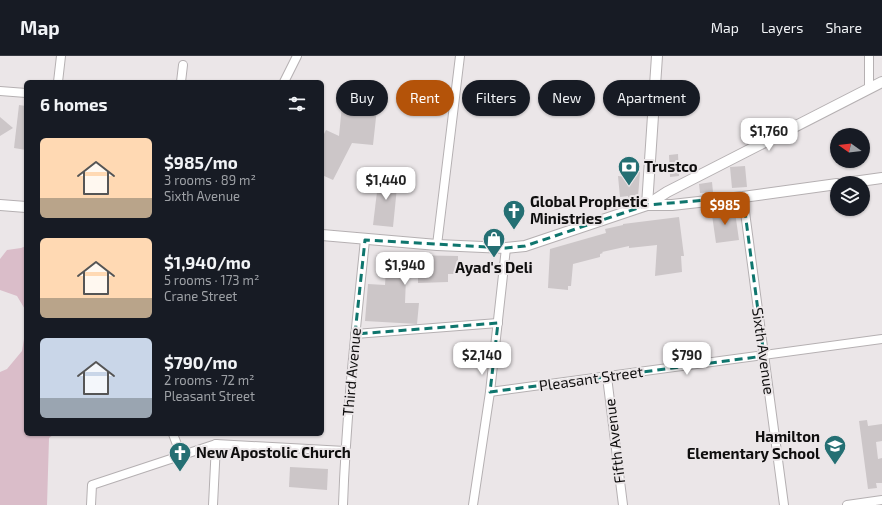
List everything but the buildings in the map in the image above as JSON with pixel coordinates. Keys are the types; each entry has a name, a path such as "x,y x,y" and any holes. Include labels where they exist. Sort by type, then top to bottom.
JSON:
{"street":[{"path":"58,80 61,56"},
{"path":"285,80 297,56"},
{"path":"437,245 460,56"},
{"path":"647,206 657,56"},
{"path":"869,56 869,88"},
{"path":"181,80 183,65"},
{"path":"647,206 667,192 882,82"},
{"path":"0,91 24,93"},
{"path":"870,180 882,178"},
{"path":"324,235 365,240 506,248 525,246 647,206 672,205 743,197 830,185"},
{"name":"Sixth Avenue","path":"743,197 784,505"},
{"path":"0,205 24,207"},
{"name":"Third Avenue","path":"343,505 345,451 365,240"},
{"path":"473,505 490,392 506,248"},
{"path":"355,334 498,323"},
{"name":"Pleasant Street","path":"490,392 882,339"},
{"name":"Fifth Avenue","path":"607,377 623,505"},
{"path":"174,436 181,455"},
{"path":"213,505 216,444"},
{"path":"91,505 92,485 216,444 345,451"},
{"path":"847,505 882,500"}],"highlighted area":[{"path":"743,197 764,356 490,392 498,323 355,334 365,240 506,248 525,246 647,205"}],"shaded area":[{"path":"24,247 24,308 17,296 0,290 0,259 7,250"},
{"path":"24,339 24,436 52,436 49,438 47,505 0,505 0,372 7,369 22,351"}],"place":[{"name":"Trustco","path":"629,186"},
{"name":"Global Prophetic Ministries","path":"514,230"},
{"name":"Ayad's Deli","path":"494,258"},
{"name":"Hamilton Elementary School","path":"835,466"},
{"name":"New Apostolic Church","path":"180,472"}]}
